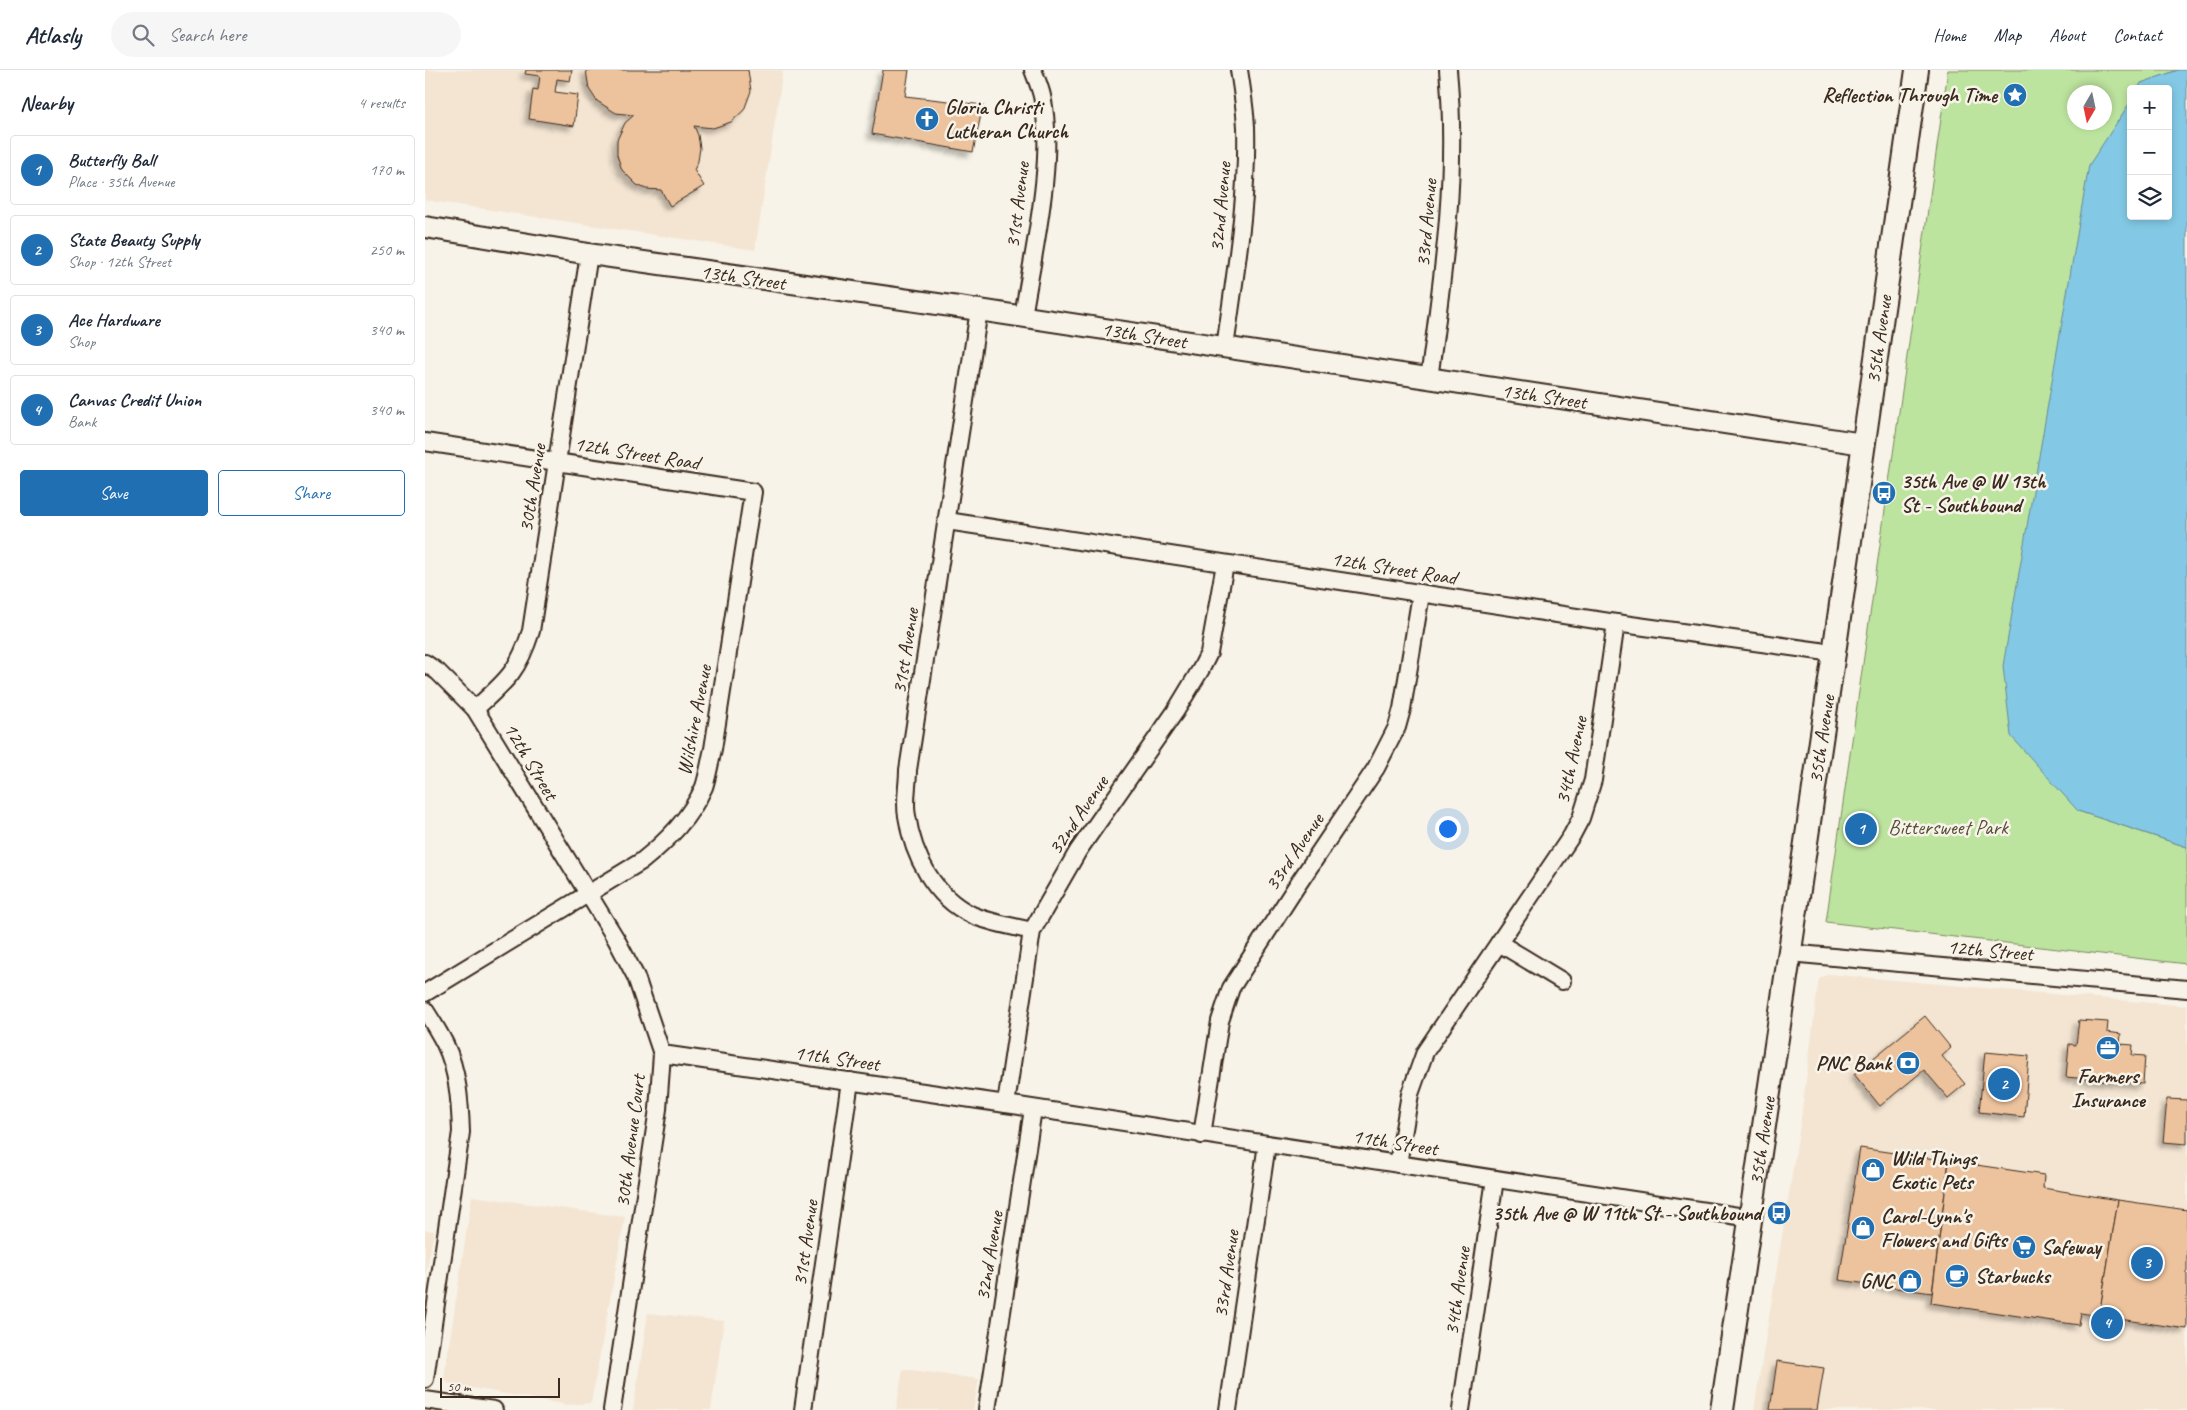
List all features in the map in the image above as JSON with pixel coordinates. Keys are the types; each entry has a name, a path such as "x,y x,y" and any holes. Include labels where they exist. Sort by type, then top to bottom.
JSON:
{"main road":[{"name":"35th Avenue","path":"1722,1410 1863,444 1877,362 1917,70"}],"street":[{"name":"31st Avenue","path":"1023,317 1045,175 1046,138 1042,96 1033,70"},
{"name":"32nd Avenue","path":"1225,348 1243,226 1246,177 1246,125 1239,70"},
{"name":"33rd Avenue","path":"1429,379 1448,239 1453,150 1448,70"},
{"name":"13th Street","path":"425,227 589,254 979,310 1863,444"},
{"name":"30th Avenue","path":"475,709 515,670 531,630 589,254"},
{"name":"31st Avenue","path":"979,310 908,770 906,815 917,856 926,872 944,894 972,915 994,923 1032,931"},
{"name":"12th Street Road","path":"425,442 753,492"},
{"name":"Wilshire Avenue","path":"425,993 642,860 667,841 685,819 704,786 713,749 724,690 753,492"},
{"name":"12th Street Road","path":"947,521 1421,594 1834,653"},
{"name":"32nd Avenue","path":"1006,1104 1032,931 1078,851 1175,712 1209,653 1225,564"},
{"name":"33rd Avenue","path":"1202,1135 1220,1021 1231,988 1295,887 1376,768 1397,727 1402,709 1421,594"},
{"name":"34th Avenue","path":"1398,1164 1410,1094 1425,1052 1572,835 1581,818 1593,780 1617,623"},
{"name":"12th Street","path":"425,663 438,672 475,709 587,894"},
{"name":"30th Avenue Court","path":"587,894 616,939 636,977 662,1054 658,1108 612,1410"},
{"path":"1499,943 1562,981"},
{"name":"12th Street","path":"1789,953 2187,988"},
{"path":"425,1010 445,1045 455,1072 460,1098 461,1132 425,1379"},
{"name":"11th Street","path":"662,1054 1006,1104 1751,1218"},
{"name":"31st Avenue","path":"803,1410 850,1081"},
{"name":"32nd Avenue","path":"987,1410 1033,1109"},
{"name":"33rd Avenue","path":"1228,1410 1267,1144"},
{"name":"34th Avenue","path":"1461,1410 1495,1179"},
{"path":"425,1400 494,1410"}],"shaded area":[{"path":"425,70 783,70 755,250 425,200"},
{"path":"1828,974 2187,1006 2187,1410 1754,1410 1801,1119 1819,979"},
{"path":"472,1196 625,1217 591,1403 568,1405 449,1384 444,1378"},
{"path":"425,1230 434,1231 425,1278"},
{"path":"648,1313 724,1321 711,1410 633,1410"},
{"path":"903,1369 979,1379 973,1410 896,1410"}],"green space":[{"name":"Bittersweet Park","path":"1948,70 2178,70 2141,85 2127,85 2127,107 2113,130 2078,811 2187,847 2187,964 1826,922"}],"water":[{"path":"2178,70 2187,70 2187,847 2078,811 2011,736 2003,666 2089,165 2127,107 2127,220 2172,220 2172,85 2140,85"}],"building":[{"path":"526,70 572,70 570,81 557,79 555,92 578,95 574,126 529,119 533,89 538,90 540,76 525,74"},
{"path":"586,70 748,70 751,91 744,110 731,122 713,128 694,126 700,148 694,170 704,186 670,206 661,190 646,189 637,185 622,170 617,155 617,140 625,123 634,115 616,113 597,101 589,89"},
{"name":"Gloria Christi Lutheran Church","path":"883,70 909,70 905,96 983,105 973,152 872,134"},
{"name":"PNC Bank","path":"1925,1016 1951,1048 1942,1056 1965,1084 1948,1098 1924,1070 1880,1106 1854,1074"},
{"path":"2079,1020 2108,1022 2107,1032 2121,1034 2120,1044 2133,1045 2132,1055 2145,1056 2143,1084 2066,1077 2069,1044 2076,1045"},
{"path":"1985,1052 2029,1056 2024,1117 1979,1112"},
{"path":"2167,1099 2187,1100 2187,1144 2163,1142"},
{"path":"1860,1148 1949,1161 1932,1293 1839,1280"},
{"name":"Safeway","path":"1949,1161 2044,1175 2043,1188 2118,1200 2099,1316 2081,1313 2079,1325 1931,1303"},
{"path":"2118,1200 2187,1210 2187,1329 2099,1316"},
{"path":"1777,1361 1824,1368 1817,1410 1770,1410"}],"place":[{"name":"Reflection Through Time","path":"2015,95"},
{"name":"Gloria Christi Lutheran Church","path":"927,119"},
{"name":"35th Ave @ W 13th St - Southbound","path":"1884,493"},
{"name":"Butterfly Ball","path":"1861,829"},
{"name":"Farmers Insurance","path":"2108,1048"},
{"name":"PNC Bank","path":"1908,1063"},
{"name":"State Beauty Supply","path":"2004,1084"},
{"name":"Wild Things Exotic Pets","path":"1873,1170"},
{"name":"35th Ave @ W 11th St - Southbound","path":"1779,1213"},
{"name":"Carol-Lynn's Flowers and Gifts","path":"1863,1228"},
{"name":"Safeway","path":"2024,1247"},
{"name":"Ace Hardware","path":"2147,1263"},
{"name":"Starbucks","path":"1957,1276"},
{"name":"GNC","path":"1910,1281"},
{"name":"Canvas Credit Union","path":"2107,1323"}]}
